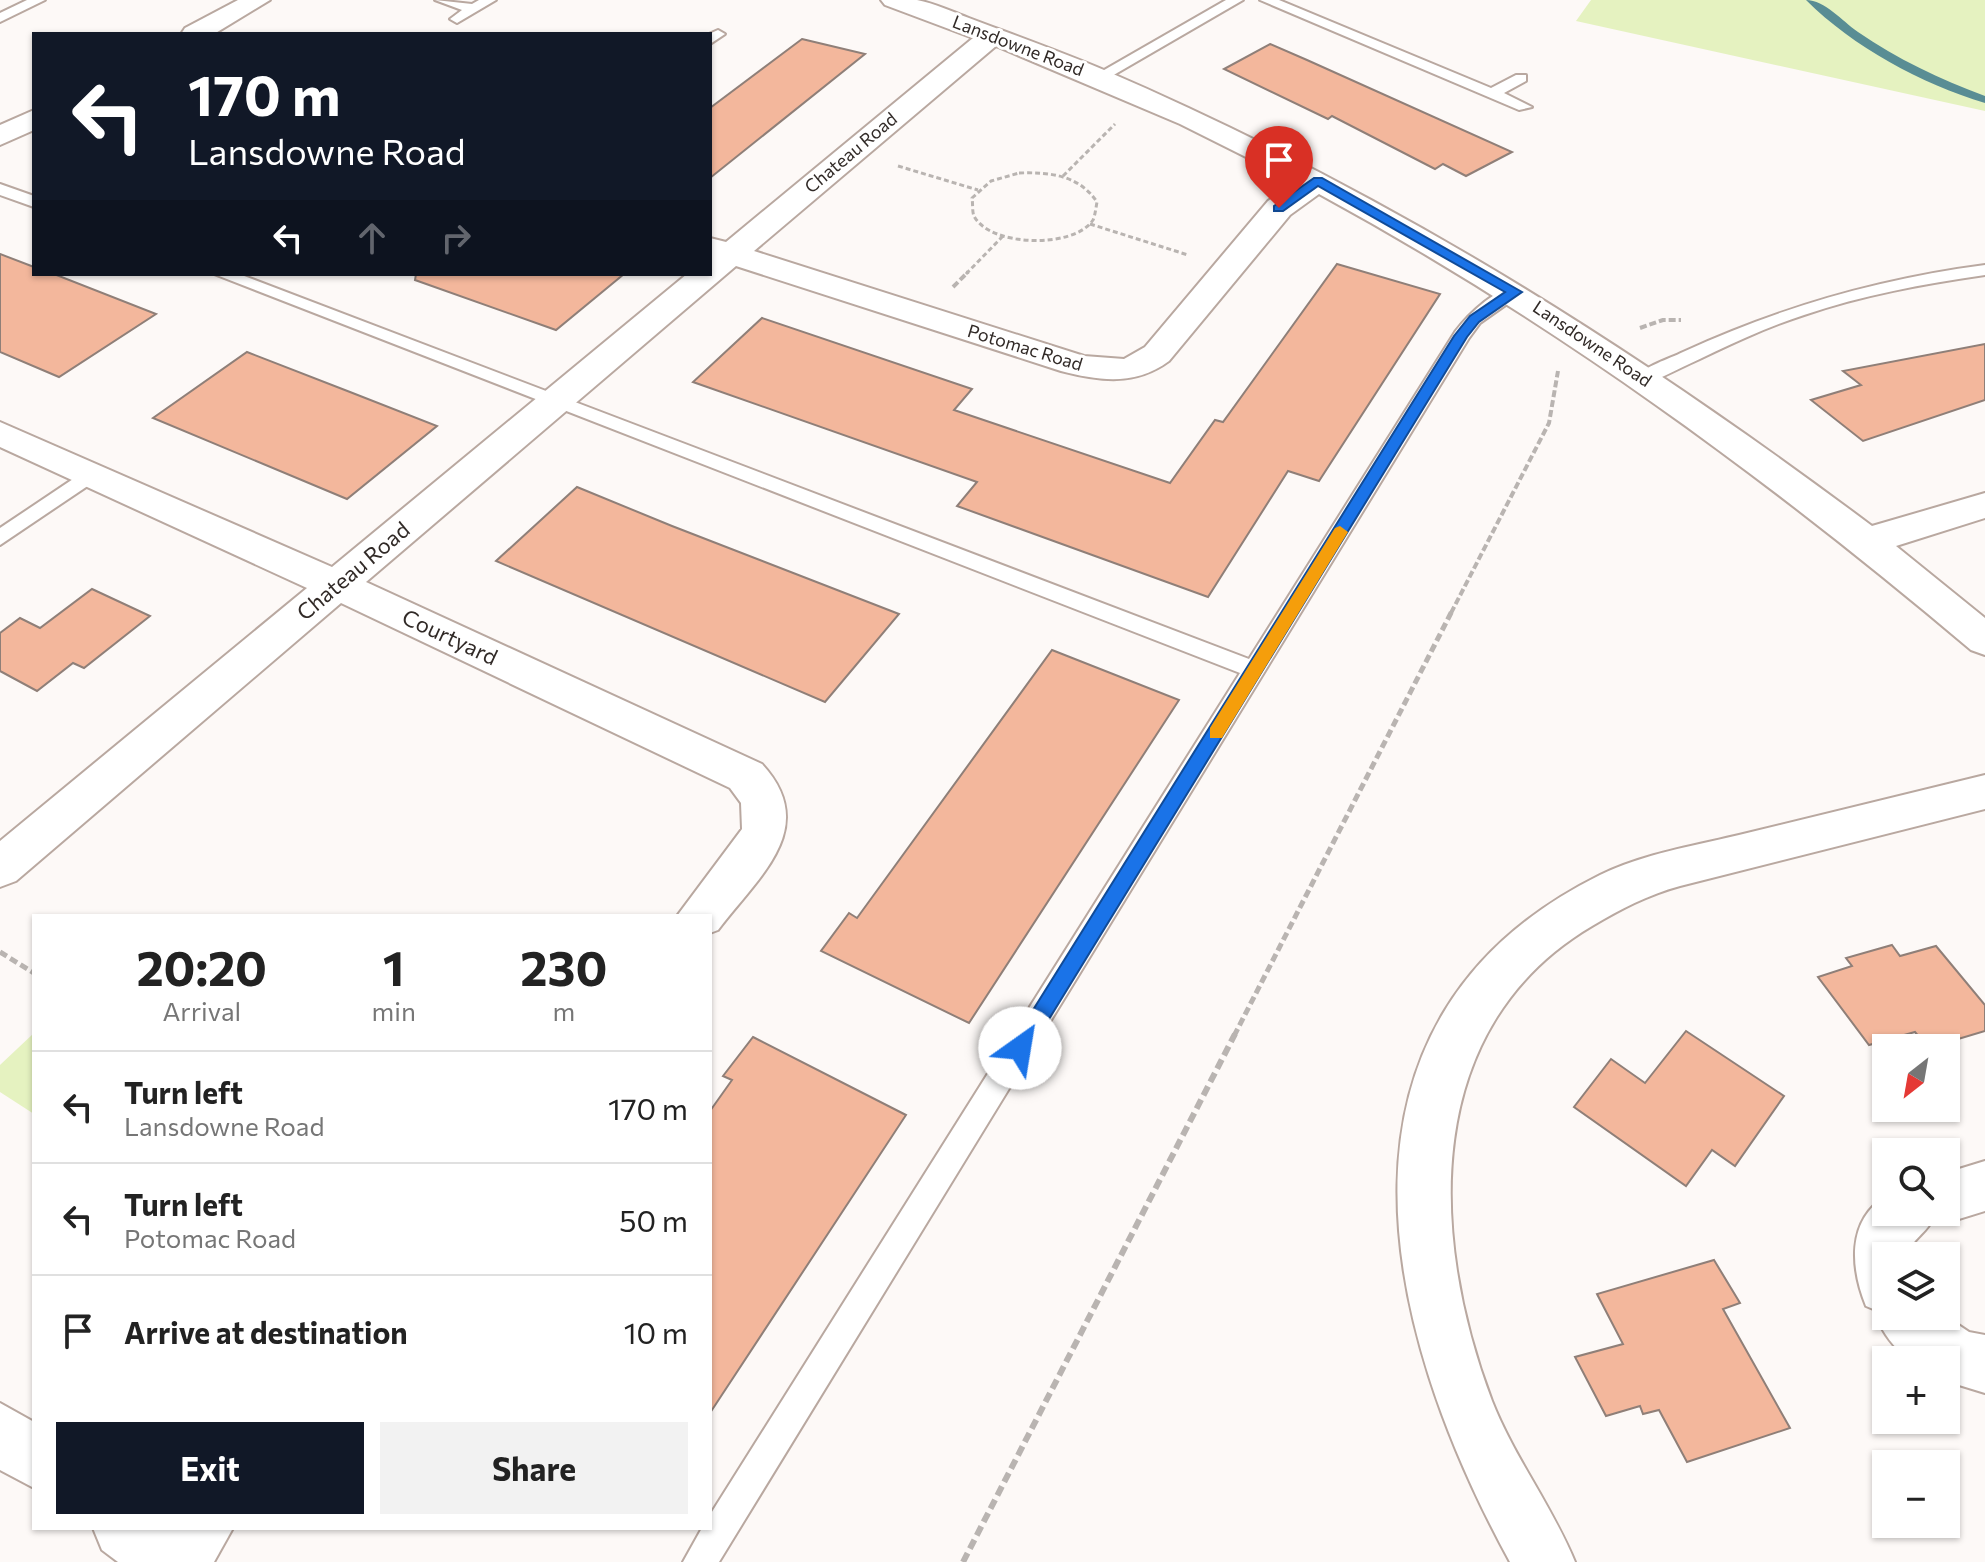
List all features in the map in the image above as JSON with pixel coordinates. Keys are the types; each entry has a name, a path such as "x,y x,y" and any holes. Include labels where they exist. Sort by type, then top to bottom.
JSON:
{"street":[{"path":"198,32 257,0"},
{"name":"Lansdowne Road","path":"894,0 1100,77 1318,181 1515,292 1644,378 1790,482 1985,640"},
{"name":"Chateau Road","path":"714,262 993,35"},
{"path":"0,136 32,120"},
{"name":"Potomac Road","path":"714,262 1098,371 1122,371 1140,366 1157,354 1279,208 1318,181"},
{"name":"Chateau Road","path":"0,868 555,401 698,276"},
{"name":"Courtyard","path":"0,433 337,585 746,776 761,795 766,822 764,834 703,914"},
{"path":"1865,542 1985,505"},
{"path":"1544,1562 1495,1475 1455,1379 1431,1292 1422,1218 1423,1149 1435,1094 1456,1036 1482,993 1520,948 1560,918 1619,887 1985,792"},
{"path":"1960,1194 1985,1186"},
{"path":"1917,1330 1948,1351 1985,1364"},
{"path":"0,1433 32,1457"},
{"path":"127,1530 167,1562"},
{"path":"174,1562 200,1530"}],"lane":[{"path":"0,18 38,0"},
{"path":"442,0 474,9"},
{"path":"457,19 489,0"},
{"path":"1100,77 1236,0"},
{"path":"1267,0 1524,107"},
{"path":"1493,93 1521,78"},
{"path":"0,189 32,201"},
{"path":"1644,378 1768,322 1827,301 1945,275 1985,270"},
{"path":"228,276 1255,670"},
{"path":"700,1562 1461,336 1474,319 1515,292"},
{"path":"0,538 91,474"}],"path":[{"path":"1063,176 1117,123"},
{"path":"886,162 978,190"},
{"path":"1036,172 1063,176 1085,186 1095,197 1097,211 1090,224 1072,235 1049,240 1003,236 975,220 970,205 978,190 1012,174 1036,172"},
{"path":"1090,224 1191,256"},
{"path":"947,294 1003,236"},
{"path":"963,1562 1549,423 1557,393 1556,372 1564,363 1663,320 1694,320"},
{"path":"0,952 32,972"}],"green space":[{"path":"1591,0 1985,0 1985,111 1576,21"},
{"path":"32,1035 32,1113 0,1092 0,1065"}],"building":[{"path":"802,39 865,54 712,176 712,106"},
{"path":"1270,44 1512,152 1466,176 1443,164 1435,169 1332,116 1328,119 1224,69"},
{"path":"0,254 32,266 32,276 59,276 156,314 59,377 0,352"},
{"path":"1337,264 1440,294 1319,481 1288,471 1208,597 957,506 977,482 693,382 762,318 972,389 954,410 1170,483 1215,420 1223,422"},
{"path":"416,276 622,276 556,330 415,280"},
{"path":"1985,344 1985,400 1863,441 1811,400 1861,385 1843,371"},
{"path":"247,352 437,426 347,499 153,418"},
{"path":"577,487 899,614 825,702 496,561"},
{"path":"92,589 150,616 84,668 73,663 37,691 0,671 0,633 20,618 40,628"},
{"path":"1052,650 1179,700 969,1023 821,951 849,913 857,918"},
{"path":"1892,945 1900,956 1936,946 1985,1005 1985,1031 1960,1038 1960,1034 1872,1034 1872,1044 1869,1045 1818,977 1852,966 1846,958"},
{"path":"1686,1031 1784,1096 1735,1166 1712,1150 1686,1186 1574,1107 1611,1059 1645,1083"},
{"path":"753,1037 906,1115 712,1410 712,1108 732,1080 723,1076"},
{"path":"1714,1260 1740,1303 1723,1309 1790,1428 1687,1462 1659,1410 1643,1414 1640,1406 1606,1416 1575,1357 1623,1344 1597,1294"}],"waterway":[{"path":"1811,0 1873,46 1936,80 1985,100"}],"slow traffic":[{"path":"1216,733 1340,532"}],"route":[{"path":"1020,1048 1461,336 1474,319 1515,292 1410,230 1318,181 1279,208"}]}
